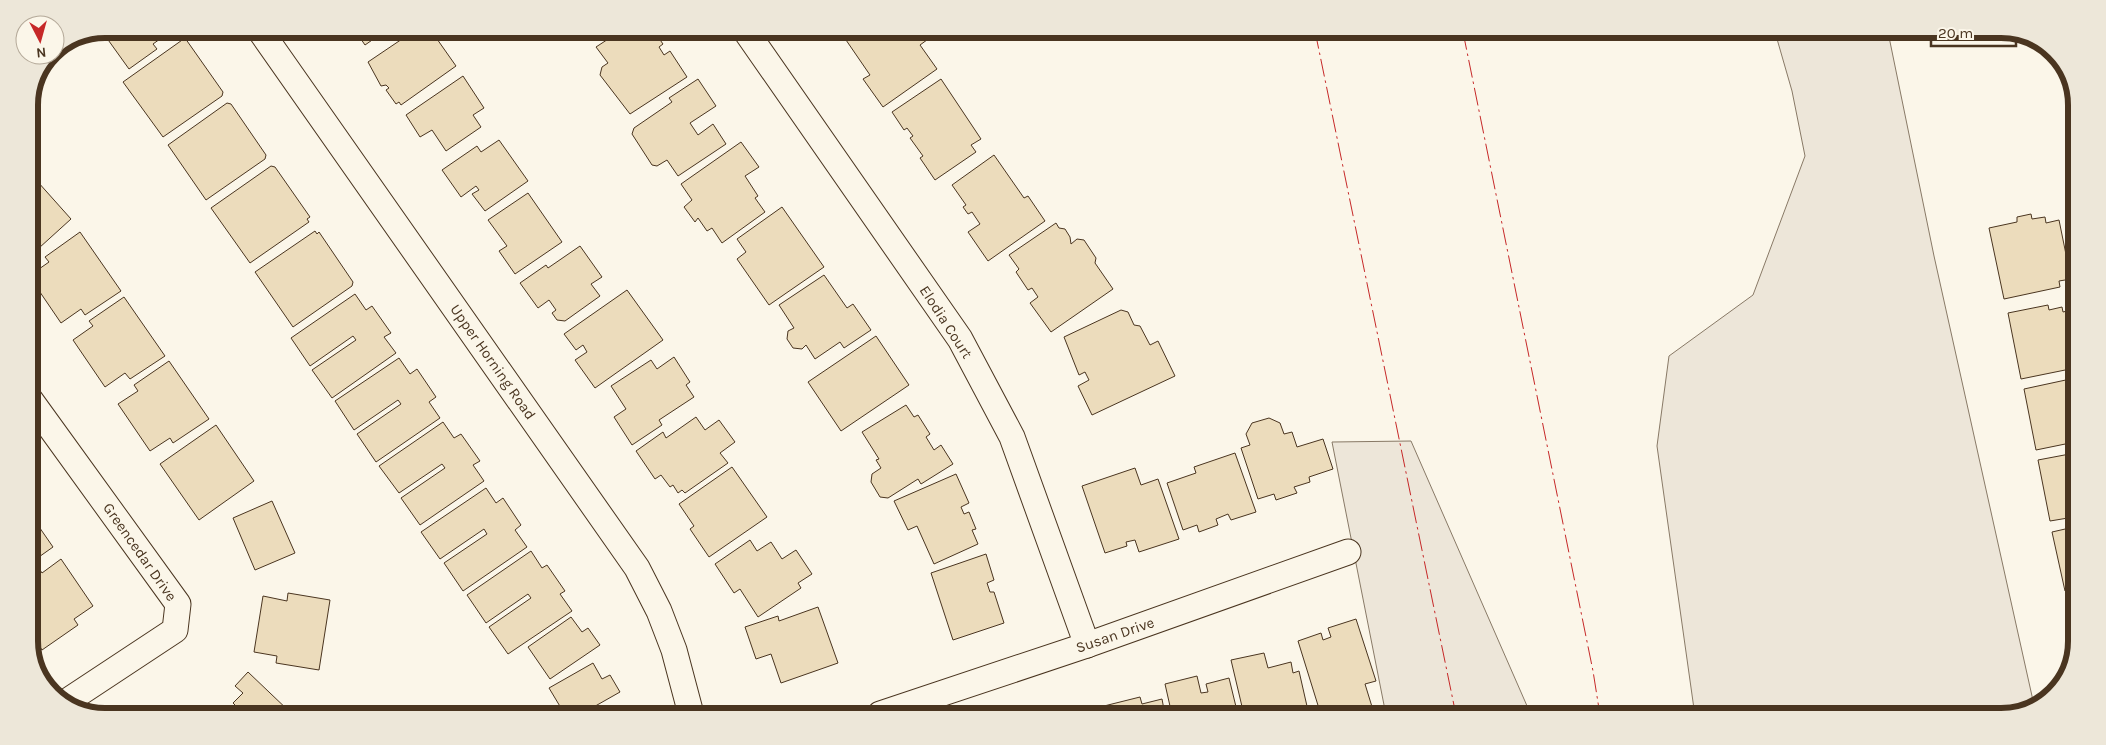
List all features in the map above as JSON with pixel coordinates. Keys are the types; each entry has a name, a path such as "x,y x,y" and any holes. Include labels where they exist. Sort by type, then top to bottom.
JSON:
{"street":[{"name":"Upper Horning Road","path":"266,37 636,568 674,650 689,708"},
{"name":"Elodia Court","path":"750,37 960,339 1012,437 1087,645"},
{"name":"Greencedar Drive","path":"38,410 178,604 175,630 71,699"},
{"name":"Susan Drive","path":"898,708 1087,645 1348,552"}],"shaded area":[{"path":"1776,37 1889,37 1934,256 2033,700 2023,704 2002,708 1694,708 1657,446 1669,356 1753,295 1805,156 1792,91"},
{"path":"1411,441 1528,708 1385,708 1332,442"}],"building":[{"path":"106,37 163,37 153,44 157,49 129,69"},
{"path":"360,37 376,37 365,45"},
{"path":"405,37 440,37 437,39 456,66 401,105 399,102 396,104 386,90 389,88 386,85 381,86 368,62"},
{"path":"611,37 658,37 663,44 659,47 664,55 670,51 687,77 630,114 600,75 602,67 608,63 596,47"},
{"path":"850,37 931,37 920,45 937,69 883,107 863,79 870,75 846,40"},
{"path":"185,38 223,92 222,96 163,137 123,82"},
{"path":"463,76 484,108 473,115 481,127 446,151 432,130 420,137 406,115"},
{"path":"698,79 716,106 690,123 698,135 713,124 726,144 678,176 667,160 657,166 652,165 632,134 634,128 672,102 669,98"},
{"path":"941,79 981,139 971,145 976,152 935,180 920,158 923,156 910,138 913,136 907,128 904,130 892,112"},
{"path":"227,103 231,104 266,155 265,159 206,200 168,145"},
{"path":"499,140 528,181 485,211 472,194 479,190 476,186 461,197 442,170 477,146 481,152"},
{"path":"741,142 759,167 745,176 758,196 755,198 765,212 722,243 712,228 707,231 698,218 695,222 684,207 692,200 681,184"},
{"path":"994,155 1024,198 1028,196 1045,221 988,261 968,232 980,224 972,212 968,214 963,207 966,205 952,185"},
{"path":"271,166 275,167 310,217 307,219 309,222 250,263 211,208"},
{"path":"37,181 71,219 39,248 37,246"},
{"path":"528,193 562,242 515,274 499,251 507,246 488,220"},
{"path":"782,207 824,267 769,305 737,259 746,252 737,239"},
{"path":"2031,214 2032,219 2045,217 2046,223 2059,220 2068,264 2068,280 2059,281 2060,287 2004,299 1989,228 2017,222 2017,217"},
{"path":"1056,223 1059,228 1065,229 1070,237 1071,244 1077,239 1084,240 1096,258 1095,263 1113,289 1051,332 1030,303 1038,297 1032,288 1028,290 1016,272 1019,269 1009,255"},
{"path":"315,231 317,234 319,232 353,282 352,286 293,327 255,272"},
{"path":"80,232 121,291 85,315 81,309 61,323 37,288 37,270 49,262 45,257"},
{"path":"580,246 602,277 591,284 600,296 565,321 557,320 552,313 556,310 549,300 538,308 520,283 546,265 548,268"},
{"path":"824,275 847,308 853,304 871,330 844,348 840,342 815,359 806,345 802,349 793,348 787,339 788,331 794,328 779,305"},
{"path":"627,290 663,340 595,388 575,360 587,352 583,345 576,350 564,334"},
{"path":"355,294 366,310 372,306 391,333 384,337 396,353 332,398 312,370 356,340 353,336 310,366 291,338"},
{"path":"124,297 165,356 130,379 125,373 105,387 73,340 93,326 89,321"},
{"path":"2048,305 2049,310 2062,307 2063,312 2068,311 2068,369 2021,379 2008,313"},
{"path":"1121,310 1128,312 1134,325 1140,326 1150,345 1158,341 1175,376 1092,415 1078,386 1089,380 1085,372 1079,375 1064,337"},
{"path":"876,336 909,385 841,431 808,382"},
{"path":"674,357 690,382 686,385 694,397 659,420 662,425 632,445 614,417 626,409 611,386 651,360 657,369"},
{"path":"399,358 410,374 417,369 436,397 429,402 440,418 376,462 357,434 401,404 398,400 354,430 335,401"},
{"path":"169,361 209,419 173,443 170,438 150,451 118,404 138,391 134,385"},
{"path":"2068,380 2068,443 2036,450 2024,389"},
{"path":"906,405 914,417 918,415 930,434 926,437 934,450 941,445 953,464 921,484 918,479 888,498 880,497 871,482 872,474 881,468 876,460 879,459 862,432"},
{"path":"696,417 705,430 719,420 735,442 720,453 728,463 685,493 682,490 678,493 673,485 670,487 661,475 655,479 636,451 663,432 666,438"},
{"path":"1269,418 1280,423 1284,434 1292,432 1297,447 1323,439 1333,469 1309,477 1310,482 1294,487 1297,493 1276,500 1274,494 1258,499 1241,448 1250,445 1246,434 1252,423"},
{"path":"443,422 454,438 461,434 480,461 473,465 484,481 420,525 401,498 445,468 442,464 399,493 379,466"},
{"path":"216,425 254,481 199,520 160,464"},
{"path":"1235,453 1256,512 1231,520 1228,514 1216,519 1218,525 1199,532 1197,525 1183,530 1167,483 1196,473 1194,467"},
{"path":"2068,454 2068,518 2050,521 2038,460"},
{"path":"732,467 767,517 709,557 690,529 694,526 679,504"},
{"path":"1135,468 1141,485 1158,479 1179,539 1139,552 1135,540 1126,542 1127,546 1105,553 1082,486"},
{"path":"956,474 969,503 961,507 964,514 969,512 976,529 972,530 978,544 934,564 917,526 908,530 894,501"},
{"path":"486,488 496,503 503,498 521,525 515,530 527,547 463,591 444,563 487,534 484,529 440,559 421,532"},
{"path":"272,501 295,553 255,570 233,518"},
{"path":"38,525 53,547 38,558"},
{"path":"2068,528 2068,591 2065,591 2052,532"},
{"path":"750,540 757,551 771,542 782,559 796,550 812,574 798,583 801,588 758,617 740,589 734,593 715,564"},
{"path":"531,551 542,568 547,565 565,591 560,594 572,611 508,654 489,627 531,598 528,594 486,623 467,595"},
{"path":"986,554 994,580 987,583 990,592 994,592 1004,623 953,640 931,573"},
{"path":"61,559 93,606 74,619 78,625 42,650 38,644 38,567 42,573"},
{"path":"288,593 330,600 319,670 276,663 277,656 254,652 263,596 287,601"},
{"path":"818,607 838,663 781,683 771,654 756,659 745,627 778,616 779,621"},
{"path":"571,617 582,632 588,628 600,645 550,679 528,647"},
{"path":"1356,619 1376,681 1365,684 1372,708 1319,708 1298,641 1321,633 1323,640 1331,637 1328,628"},
{"path":"1264,653 1268,668 1291,662 1293,673 1299,671 1307,708 1242,708 1231,660"},
{"path":"593,663 602,679 610,675 620,692 592,708 561,708 549,688"},
{"path":"248,672 286,708 238,708 233,703 243,693 235,686"},
{"path":"1197,676 1201,693 1208,692 1206,684 1229,678 1236,708 1170,708 1165,684"},
{"path":"1140,697 1142,704 1162,699 1164,708 1100,708"}],"power":[{"path":"1316,37 1455,708"},
{"path":"1464,37 1593,671 1599,708"}]}
